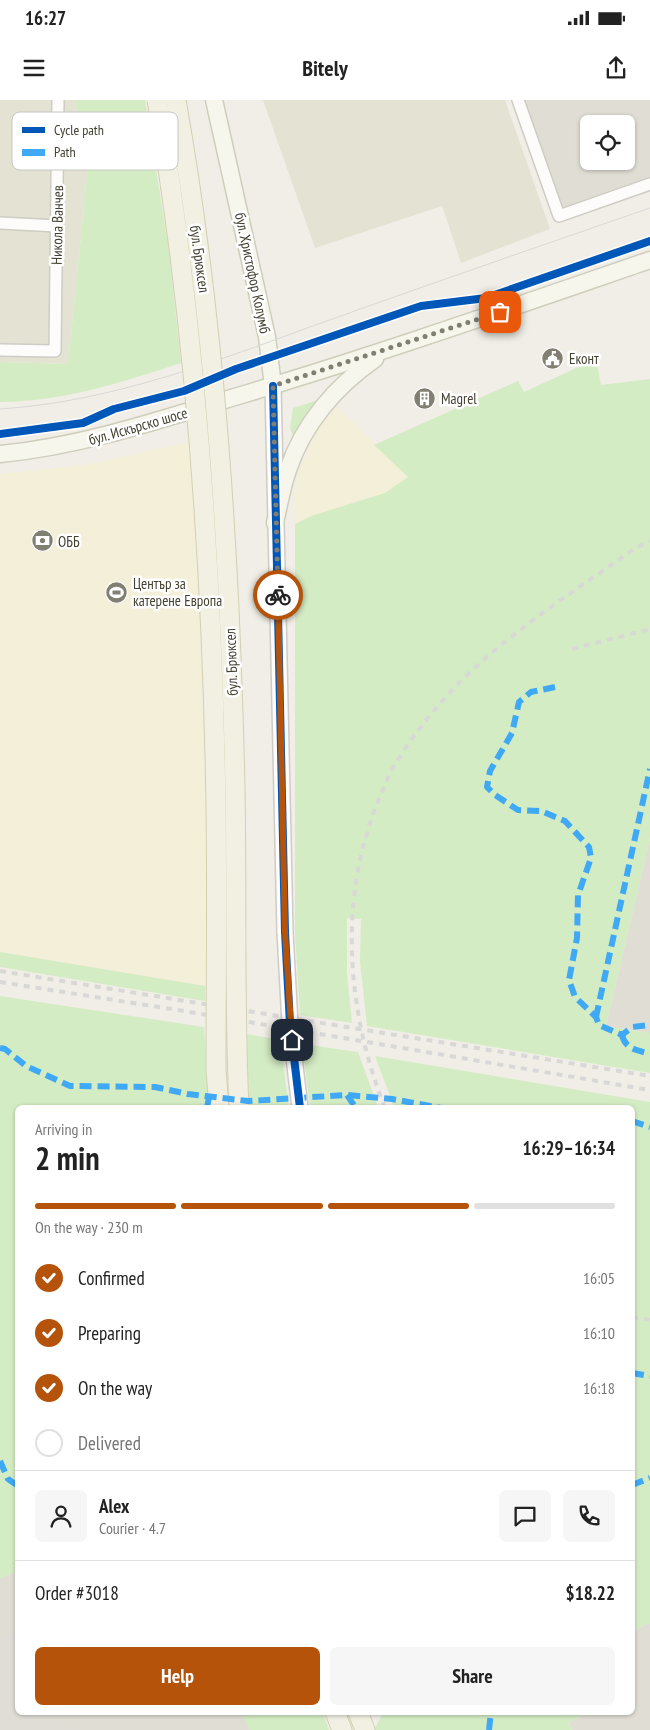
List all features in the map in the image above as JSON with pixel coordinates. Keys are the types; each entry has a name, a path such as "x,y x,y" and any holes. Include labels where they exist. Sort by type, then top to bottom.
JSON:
{"main road":[{"name":"бул. Христофор Колумб","path":"214,100 266,332 273,386"},
{"name":"бул. Брюксел","path":"178,113 204,288 227,566 235,791 240,1105"},
{"name":"бул. Брюксел","path":"167,170 184,289 208,568 215,760 216,1070 219,1105"},
{"path":"275,522 287,470 295,450 316,416 355,373 392,348 650,260"},
{"name":"бул. Искърско шосе","path":"0,454 48,449 84,441 273,386 392,348"},
{"path":"336,1715 344,1730"},
{"path":"359,1715 365,1730"}],"street":[{"path":"518,100 559,216 650,184"},
{"name":"Никола Ванчев","path":"0,350 55,351 57,170"},
{"path":"0,223 57,226"},
{"name":"бул. Христофор Колумб","path":"273,386 285,932 290,1024 300,1105"},
{"path":"344,1730 352,1715"}],"shaded area":[{"path":"0,100 76,100 77,111 80,112 12,112 12,170 88,170 68,364 0,362"},
{"path":"263,100 505,100 550,229 461,263 442,206 315,248"},
{"path":"518,100 650,100 650,184 559,216"},
{"path":"336,406 409,477 385,493 311,516 295,524 293,502 297,477 313,437"},
{"path":"189,442 197,546 205,786 205,986 0,952 0,474 90,464"},
{"path":"650,838 650,1033 606,1026"},
{"path":"15,1572 15,1715 307,1715 304,1730 0,1730 0,1578"},
{"path":"650,1623 650,1730 572,1730 569,1722 584,1715 635,1715 635,1629"},
{"path":"15,1634 15,1715 72,1715 77,1730 0,1730 0,1639"}],"green space":[{"path":"76,100 145,100 147,112 80,112 77,111"},
{"path":"88,170 156,170 169,251 181,363 115,384 69,395 46,399 0,402 0,362 68,364"},
{"path":"596,359 601,385 650,379 650,838 606,1026 650,1033 650,1073 367,1026 360,961 361,919 347,918 347,974 352,1023 300,1015 295,932 295,524 311,516 385,493 408,477 374,445 518,381 524,392"},
{"path":"321,399 294,439 290,428 293,408"},
{"path":"0,952 205,986 205,1001 0,967"},
{"path":"0,996 204,1027 209,1105 15,1105 15,1572 0,1578"},
{"path":"247,1034 280,1040 289,1105 249,1105"},
{"path":"302,1044 358,1052 377,1105 310,1105"},
{"path":"375,1056 650,1102 650,1623 635,1629 635,1105 393,1105"},
{"path":"243,1715 324,1715 329,1730 249,1730"},
{"path":"382,1715 584,1715 569,1722 572,1730 374,1730"}],"tram line":[{"path":"0,409 82,398 163,378 650,208"}],"railway":[{"path":"384,1105 372,1071 362,1032 355,993 352,954 353,914 357,875 366,836 389,775 408,744 434,710 463,679 503,643 634,549 650,541"},
{"path":"572,649 650,629"},
{"path":"0,971 650,1076"},
{"path":"0,982 184,1011 650,1090"},
{"path":"635,1318 650,1320"}],"marked path":[{"path":"555,687 531,692 519,702 512,733 490,771 487,787 495,795 518,810 541,811 565,821 589,847 591,858 578,895 577,938 569,980 575,997 596,1017 599,1025 622,1035 632,1027 650,1025"},
{"path":"596,1017 650,769"},
{"path":"622,1035 629,1046 650,1054"},
{"path":"0,1048 5,1049 26,1066 70,1086 155,1087 188,1094 248,1101 347,1095 392,1099 425,1105"},
{"path":"347,1095 354,1105"},
{"path":"208,1105 209,1097"},
{"path":"635,1122 650,1127"},
{"path":"635,1374 650,1376"},
{"path":"0,1461 8,1479 15,1484"},
{"path":"635,1484 650,1478"},
{"path":"489,1730 491,1715"}],"cycle path":[{"path":"0,434 83,423 114,409 184,391 236,369 421,306 486,298 650,241"},
{"path":"273,386 285,932 290,1024 300,1105"}],"way so far":[{"path":"278,595 273,386 322,372 500,312"}],"place":[{"name":"Еконт","path":"553,358"},
{"name":"Magrel","path":"425,398"},
{"name":"ОББ","path":"42,541"},
{"name":"Център за катерене Европа","path":"117,592"}],"route":[{"path":"278,595 285,932 292,1040"}]}
